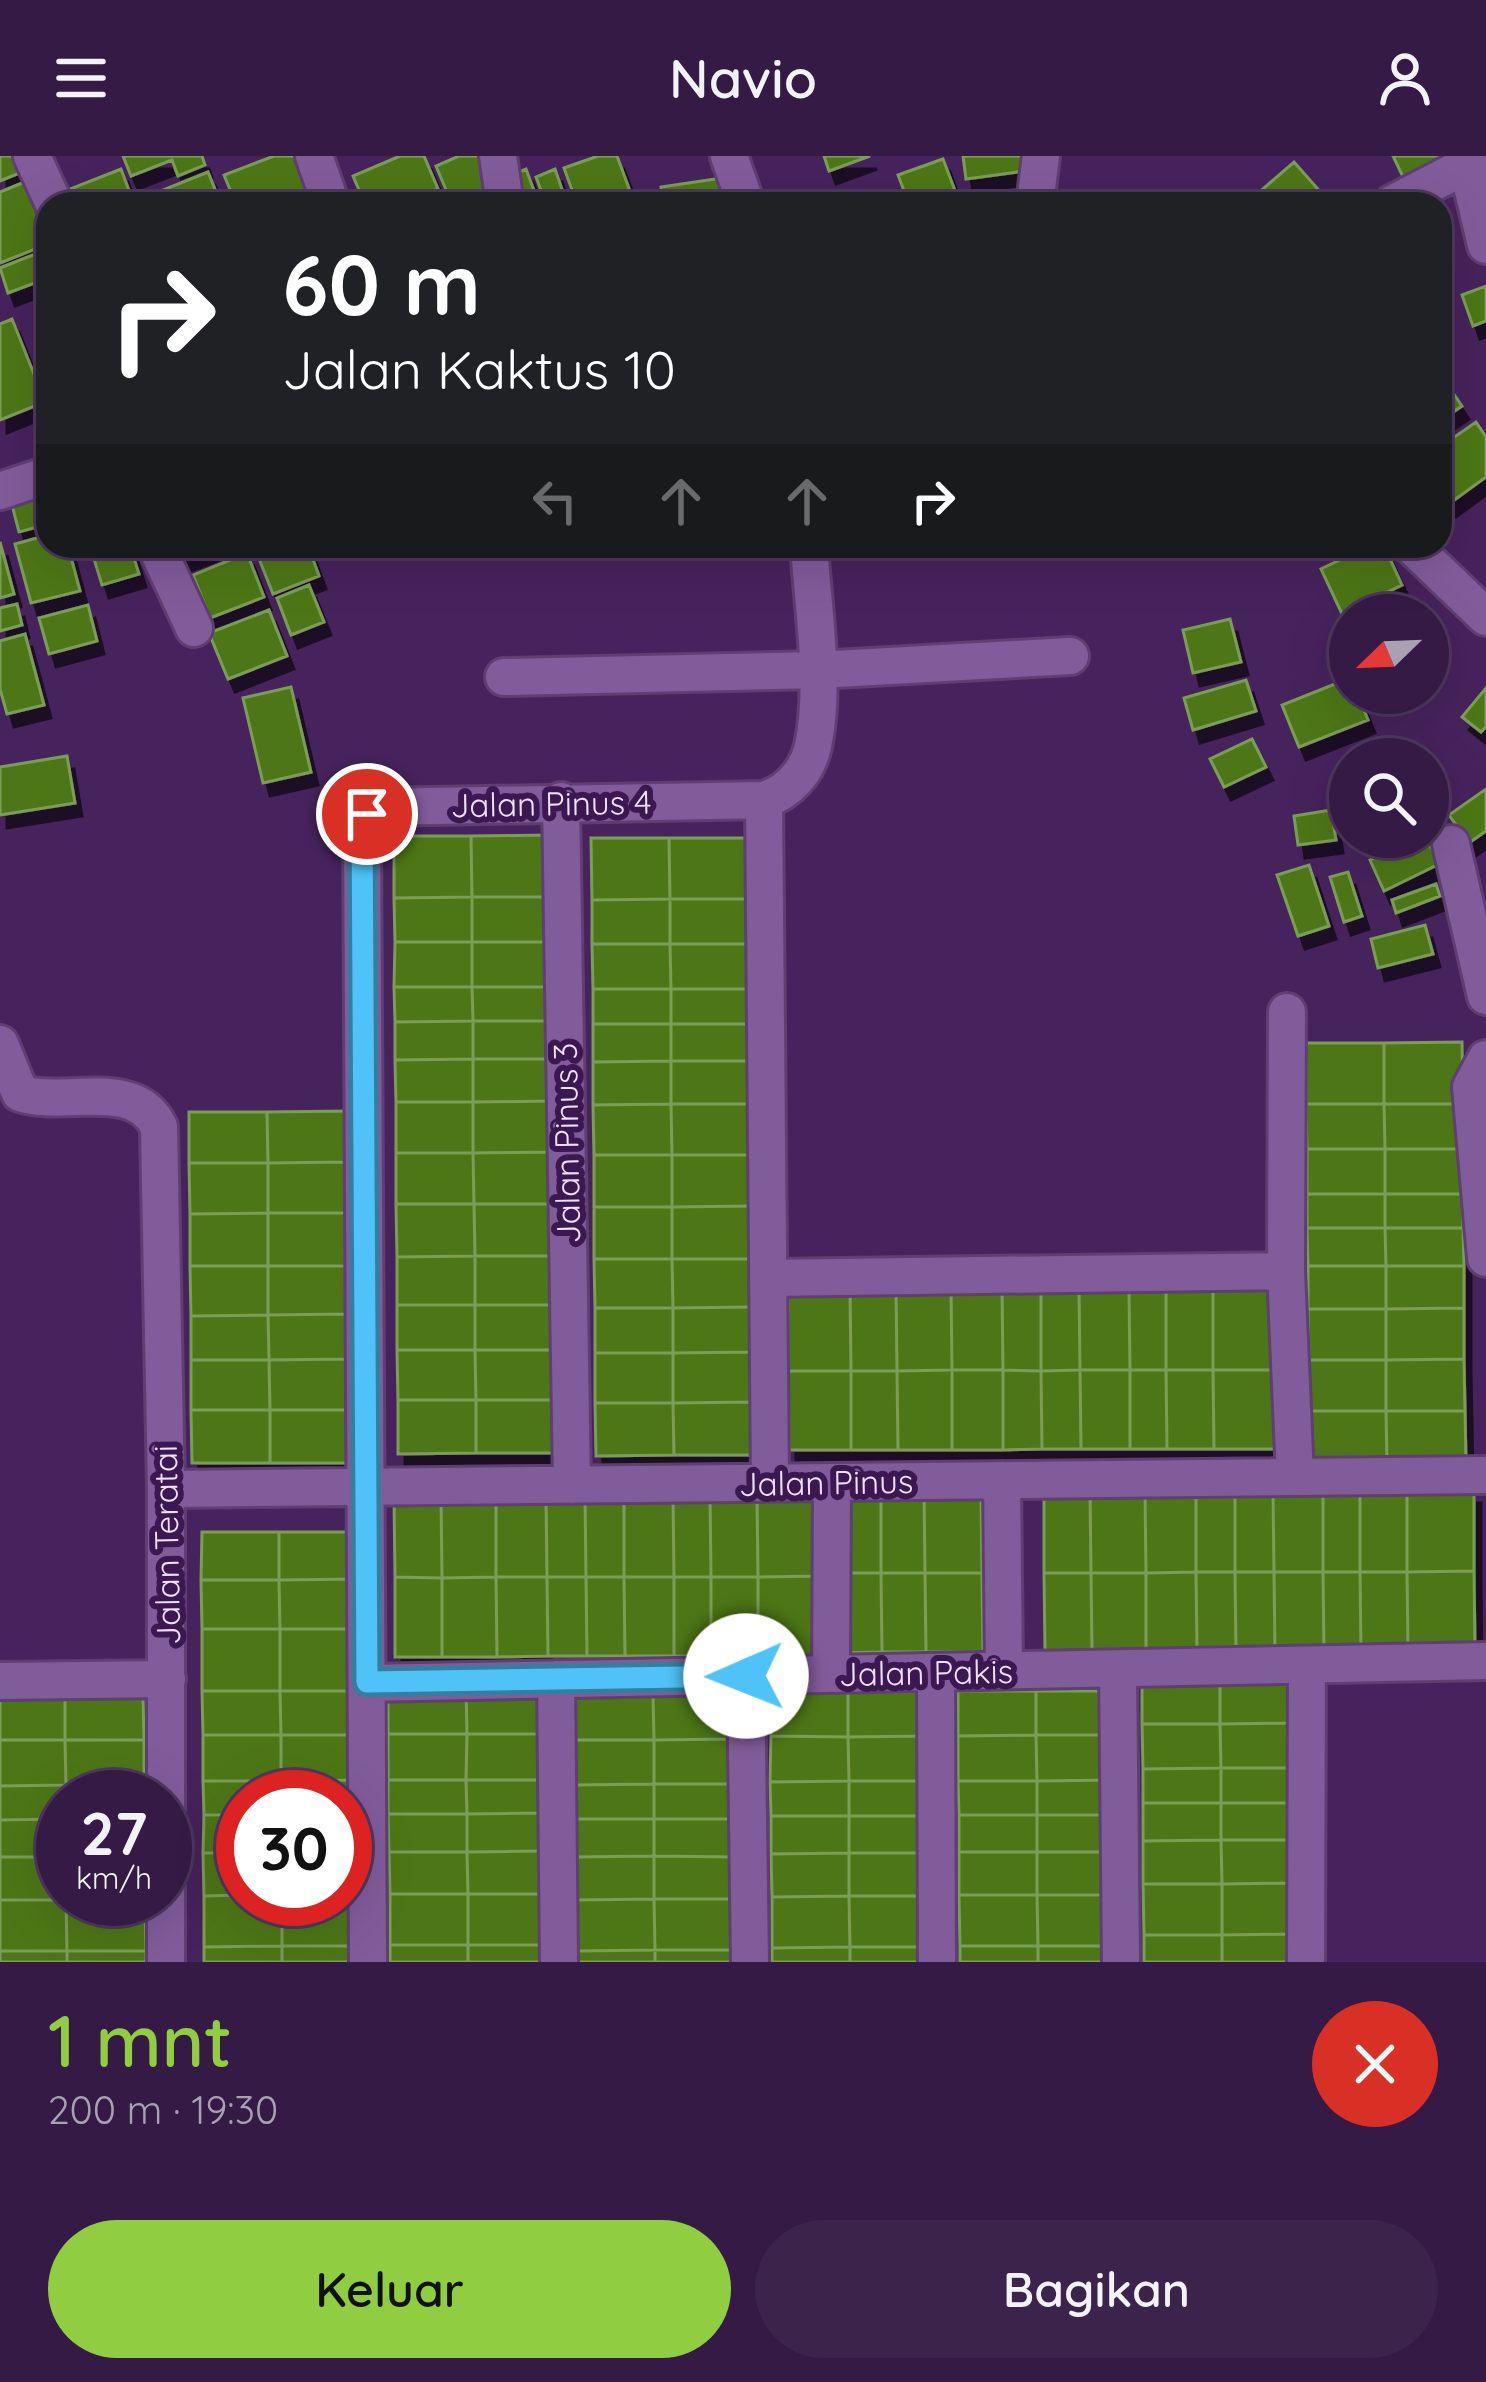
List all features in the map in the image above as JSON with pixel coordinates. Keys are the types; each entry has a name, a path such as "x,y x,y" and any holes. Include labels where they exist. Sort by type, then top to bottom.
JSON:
{"street":[{"path":"32,156 48,192"},
{"path":"314,156 327,192"},
{"path":"498,156 503,192"},
{"path":"729,156 742,192"},
{"path":"1036,192 1041,156"},
{"path":"1412,192 1467,160 1486,245"},
{"path":"0,491 36,479"},
{"path":"162,558 194,628"},
{"path":"770,1482 764,800 782,794 800,775 813,747 817,670 810,558"},
{"path":"1425,558 1486,616"},
{"path":"504,677 817,670 1070,656"},
{"name":"Jalan Pinus 4","path":"365,1487 362,820 379,807 764,800"},
{"name":"Jalan Pinus 3","path":"561,802 572,1485"},
{"path":"1451,844 1486,996"},
{"path":"1287,1012 1286,1271 1295,1477"},
{"name":"Jalan Teratai","path":"0,1045 20,1093 130,1101 152,1114 160,1127 166,1962"},
{"path":"1486,1059 1471,1088 1486,1258"},
{"path":"768,1278 1286,1271"},
{"name":"Jalan Pinus","path":"166,1489 1486,1475"},
{"path":"1002,1480 1004,1670"},
{"path":"831,1674 832,1482"},
{"path":"365,1487 368,1962"},
{"name":"Jalan Pakis","path":"367,1682 1486,1661"},
{"path":"1306,1962 1307,1665"},
{"path":"1118,1669 1121,1962"},
{"path":"935,1672 937,1962"},
{"path":"746,1676 750,1962"},
{"path":"556,1678 560,1962"},
{"path":"0,1681 167,1679"}],"building":[{"path":"0,156 22,156 27,170 0,181"},
{"path":"123,156 202,156 205,165 178,176 172,160 131,176"},
{"path":"274,156 308,156 321,188 231,192 224,175"},
{"path":"400,156 424,156 438,189 360,192 353,176"},
{"path":"459,156 481,156 495,192 447,192 436,166"},
{"path":"598,156 617,156 630,192 573,192 564,168"},
{"path":"824,156 870,156 829,171"},
{"path":"963,156 1023,156 1025,171 966,179"},
{"path":"1393,156 1451,156 1404,179"},
{"path":"943,159 955,192 904,192 898,175"},
{"path":"1294,162 1320,192 1259,192"},
{"path":"121,169 130,192 65,192"},
{"path":"526,169 535,192 510,192 505,178"},
{"path":"555,169 563,192 542,192 536,177"},
{"path":"208,172 216,192 158,192"},
{"path":"729,177 731,192 662,192 661,187"},
{"path":"32,179 37,192 36,249 0,263 0,192"},
{"path":"36,254 36,282 8,293 0,268"},
{"path":"1486,286 1486,321 1473,326 1462,295"},
{"path":"12,319 36,379 36,406 0,420 0,324"},
{"path":"1452,391 1462,406 1452,413"},
{"path":"1476,422 1486,437 1486,477 1452,502 1452,439"},
{"path":"36,498 36,527 19,532 12,505"},
{"path":"36,538 36,558 71,558 80,591 31,603 15,544"},
{"path":"0,542 14,594 0,598"},
{"path":"94,558 134,558 139,574 102,585"},
{"path":"235,558 249,558 264,597 210,618 193,575"},
{"path":"259,558 312,558 319,576 273,594"},
{"path":"1344,558 1390,558 1402,585 1383,594 1333,594 1321,569"},
{"path":"309,585 324,622 291,635 277,598"},
{"path":"17,604 22,625 0,631 0,608"},
{"path":"88,605 97,641 49,654 39,618"},
{"path":"269,610 287,656 228,679 209,633"},
{"path":"1230,619 1241,662 1193,673 1183,630"},
{"path":"25,634 44,705 7,714 0,689 0,641"},
{"path":"1246,680 1256,711 1193,730 1184,698"},
{"path":"1329,686 1329,714 1366,714 1368,720 1299,747 1282,705"},
{"path":"291,687 311,772 263,783 243,698"},
{"path":"1486,688 1486,727 1481,732 1462,717"},
{"path":"1252,739 1266,767 1224,787 1210,759"},
{"path":"67,756 75,803 0,815 0,767"},
{"path":"1486,789 1486,831 1469,843 1449,815"},
{"path":"1329,810 1329,841 1298,845 1294,816"},
{"path":"550,835 551,897 472,897 471,836"},
{"path":"394,836 471,836 472,897 394,898"},
{"path":"591,838 669,838 670,899 592,900"},
{"path":"669,838 748,838 748,899 670,899"},
{"path":"1436,858 1439,864 1384,891 1370,860"},
{"path":"1309,865 1329,926 1298,936 1277,875"},
{"path":"1348,872 1362,916 1344,922 1330,877"},
{"path":"1436,884 1440,896 1396,913 1392,900"},
{"path":"472,897 551,897 551,942 472,942"},
{"path":"472,897 472,942 395,942 394,898"},
{"path":"670,899 748,899 748,944 670,944"},
{"path":"670,899 670,944 592,944 592,900"},
{"path":"1425,925 1433,954 1378,968 1371,939"},
{"path":"395,942 472,942 472,987 394,987"},
{"path":"472,942 551,942 551,987 472,987"},
{"path":"592,944 670,944 671,989 593,989"},
{"path":"670,944 748,944 749,989 671,989"},
{"path":"394,987 472,987 473,1021 395,1022"},
{"path":"472,987 551,987 551,1021 473,1021"},
{"path":"593,989 671,989 671,1024 593,1024"},
{"path":"671,989 749,989 749,1024 671,1024"},
{"path":"473,1021 473,1059 395,1060 395,1022"},
{"path":"473,1021 551,1021 551,1059 473,1059"},
{"path":"593,1024 671,1024 671,1061 593,1062"},
{"path":"671,1024 749,1024 749,1061 671,1061"},
{"path":"1462,1042 1463,1104 1384,1104 1384,1043"},
{"path":"1306,1043 1384,1043 1384,1104 1306,1104"},
{"path":"473,1059 473,1102 396,1102 395,1060"},
{"path":"473,1059 551,1059 552,1101 473,1102"},
{"path":"671,1061 749,1061 750,1104 671,1104"},
{"path":"671,1061 671,1104 593,1105 593,1062"},
{"path":"552,1101 552,1152 473,1153 473,1102"},
{"path":"396,1102 473,1102 473,1153 396,1153"},
{"path":"671,1104 750,1104 750,1155 672,1155"},
{"path":"671,1104 672,1155 594,1155 593,1105"},
{"path":"1306,1104 1384,1104 1385,1149 1307,1149"},
{"path":"1384,1104 1463,1104 1463,1149 1385,1149"},
{"path":"346,1111 346,1162 268,1163 267,1112"},
{"path":"189,1112 267,1112 268,1163 189,1163"},
{"path":"1307,1149 1385,1149 1385,1194 1307,1194"},
{"path":"1385,1149 1463,1149 1463,1194 1385,1194"},
{"path":"552,1152 552,1204 474,1204 473,1153"},
{"path":"396,1153 473,1153 474,1204 396,1204"},
{"path":"594,1155 672,1155 672,1207 594,1207"},
{"path":"672,1155 750,1155 751,1206 672,1207"},
{"path":"346,1162 346,1213 268,1213 268,1163"},
{"path":"189,1163 268,1163 268,1213 190,1214"},
{"path":"1307,1194 1385,1194 1385,1228 1307,1228"},
{"path":"1385,1194 1463,1194 1463,1228 1385,1228"},
{"path":"396,1204 474,1204 475,1256 397,1257"},
{"path":"474,1204 552,1204 553,1256 475,1256"},
{"path":"751,1206 751,1259 672,1259 672,1207"},
{"path":"594,1207 672,1207 672,1259 594,1259"},
{"path":"268,1213 268,1266 190,1266 190,1214"},
{"path":"268,1213 346,1213 347,1266 268,1266"},
{"path":"1307,1228 1385,1228 1386,1266 1308,1266"},
{"path":"1385,1228 1463,1228 1464,1266 1386,1266"},
{"path":"475,1256 475,1305 397,1305 397,1257"},
{"path":"475,1256 553,1256 553,1305 475,1305"},
{"path":"594,1259 672,1259 673,1308 595,1308"},
{"path":"672,1259 751,1259 752,1307 673,1308"},
{"path":"190,1266 268,1266 268,1315 191,1316"},
{"path":"268,1266 347,1266 347,1314 268,1315"},
{"path":"1308,1266 1386,1266 1386,1309 1308,1309"},
{"path":"1386,1266 1464,1266 1464,1308 1386,1309"},
{"path":"1166,1288 1166,1370 1130,1370 1129,1289"},
{"path":"1166,1288 1213,1289 1213,1370 1166,1370"},
{"path":"1280,1288 1280,1370 1213,1370 1213,1289"},
{"path":"896,1289 951,1289 952,1370 897,1371"},
{"path":"896,1289 897,1371 851,1371 850,1290"},
{"path":"951,1289 1002,1289 1003,1370 952,1370"},
{"path":"1002,1289 1041,1289 1041,1371 1003,1370"},
{"path":"1041,1289 1079,1289 1080,1370 1041,1371"},
{"path":"1079,1289 1129,1289 1130,1370 1080,1370"},
{"path":"788,1290 850,1290 851,1371 788,1371"},
{"path":"397,1305 475,1305 475,1350 397,1350"},
{"path":"475,1305 553,1305 554,1350 475,1350"},
{"path":"752,1307 752,1352 673,1353 673,1308"},
{"path":"595,1308 673,1308 673,1353 595,1353"},
{"path":"1464,1308 1464,1359 1386,1360 1386,1309"},
{"path":"1308,1309 1386,1309 1386,1360 1309,1360"},
{"path":"347,1314 347,1359 269,1360 268,1315"},
{"path":"268,1315 269,1360 191,1360 191,1316"},
{"path":"397,1350 475,1350 476,1400 398,1400"},
{"path":"475,1350 554,1350 554,1400 476,1400"},
{"path":"752,1352 752,1402 673,1403 673,1353"},
{"path":"595,1353 673,1353 673,1403 595,1403"},
{"path":"347,1359 348,1410 270,1410 269,1360"},
{"path":"1464,1359 1465,1411 1386,1411 1386,1360"},
{"path":"191,1360 269,1360 270,1410 191,1410"},
{"path":"1309,1360 1386,1360 1386,1411 1308,1411"},
{"path":"952,1370 1003,1370 1003,1450 952,1450"},
{"path":"952,1370 952,1450 898,1450 897,1371"},
{"path":"1003,1370 1041,1371 1042,1449 1003,1450"},
{"path":"1080,1370 1130,1370 1130,1449 1081,1449"},
{"path":"1080,1370 1081,1449 1042,1449 1041,1371"},
{"path":"1130,1370 1166,1370 1167,1449 1130,1449"},
{"path":"1166,1370 1213,1370 1214,1449 1167,1449"},
{"path":"1213,1370 1280,1370 1281,1449 1214,1449"},
{"path":"788,1371 851,1371 851,1450 789,1450"},
{"path":"851,1371 897,1371 898,1450 851,1450"},
{"path":"398,1400 476,1400 476,1453 398,1454"},
{"path":"476,1400 554,1400 555,1453 476,1453"},
{"path":"752,1402 752,1455 674,1455 673,1403"},
{"path":"595,1403 673,1403 674,1455 596,1456"},
{"path":"191,1410 270,1410 270,1463 192,1463"},
{"path":"270,1410 348,1410 348,1463 270,1463"},
{"path":"1308,1411 1386,1411 1387,1463 1309,1464"},
{"path":"1386,1411 1465,1411 1466,1463 1387,1463"},
{"path":"1407,1490 1407,1572 1360,1572 1360,1491"},
{"path":"1407,1490 1474,1490 1474,1571 1407,1572"},
{"path":"838,1491 881,1492 881,1573 838,1573"},
{"path":"981,1491 982,1573 925,1573 924,1492"},
{"path":"1044,1491 1090,1491 1091,1573 1044,1573"},
{"path":"1090,1491 1145,1491 1146,1573 1091,1573"},
{"path":"1145,1491 1196,1491 1196,1572 1146,1573"},
{"path":"1196,1491 1235,1491 1235,1572 1196,1572"},
{"path":"1235,1491 1273,1491 1274,1572 1235,1572"},
{"path":"1273,1491 1323,1491 1323,1572 1274,1572"},
{"path":"1323,1491 1360,1491 1360,1572 1323,1572"},
{"path":"881,1492 924,1492 925,1573 881,1573"},
{"path":"673,1495 674,1577 624,1577 624,1496"},
{"path":"673,1495 710,1495 711,1577 674,1577"},
{"path":"710,1495 757,1496 758,1577 711,1577"},
{"path":"824,1495 825,1576 758,1577 757,1496"},
{"path":"394,1496 441,1496 442,1578 395,1577"},
{"path":"441,1496 496,1496 496,1577 442,1578"},
{"path":"496,1496 546,1496 547,1577 496,1577"},
{"path":"546,1496 585,1496 586,1577 547,1577"},
{"path":"585,1496 624,1496 624,1577 586,1577"},
{"path":"202,1532 279,1532 279,1580 201,1580"},
{"path":"279,1532 358,1532 358,1579 279,1580"},
{"path":"1474,1571 1475,1651 1408,1651 1407,1572"},
{"path":"1196,1572 1197,1652 1146,1652 1146,1573"},
{"path":"1196,1572 1235,1572 1236,1652 1197,1652"},
{"path":"1235,1572 1274,1572 1275,1652 1236,1652"},
{"path":"1274,1572 1323,1572 1324,1651 1275,1652"},
{"path":"1323,1572 1360,1572 1361,1651 1324,1651"},
{"path":"1360,1572 1407,1572 1408,1651 1361,1651"},
{"path":"838,1573 881,1573 882,1652 839,1653"},
{"path":"881,1573 925,1573 926,1652 882,1652"},
{"path":"925,1573 982,1573 983,1652 926,1652"},
{"path":"1044,1573 1091,1573 1092,1652 1045,1652"},
{"path":"1091,1573 1146,1573 1146,1652 1092,1652"},
{"path":"825,1576 826,1656 758,1656 758,1577"},
{"path":"395,1577 442,1578 442,1657 395,1657"},
{"path":"496,1577 497,1657 442,1657 442,1578"},
{"path":"496,1577 547,1577 548,1656 497,1657"},
{"path":"547,1577 586,1577 587,1656 548,1656"},
{"path":"586,1577 624,1577 625,1656 587,1656"},
{"path":"624,1577 674,1577 674,1656 625,1656"},
{"path":"674,1577 711,1577 711,1656 674,1656"},
{"path":"711,1577 758,1577 758,1656 711,1656"},
{"path":"358,1579 358,1629 280,1629 279,1580"},
{"path":"201,1580 279,1580 280,1629 202,1629"},
{"path":"202,1629 280,1629 280,1691 202,1691"},
{"path":"280,1629 358,1629 359,1691 280,1691"},
{"path":"1142,1679 1220,1679 1220,1724 1142,1724"},
{"path":"1220,1679 1298,1679 1299,1723 1220,1724"},
{"path":"388,1690 466,1690 467,1734 388,1734"},
{"path":"466,1690 545,1690 545,1734 467,1734"},
{"path":"202,1691 280,1691 281,1735 203,1735"},
{"path":"280,1691 359,1691 359,1735 281,1735"},
{"path":"958,1691 1036,1691 1036,1735 958,1736"},
{"path":"1036,1691 1114,1691 1115,1735 1036,1735"},
{"path":"770,1692 848,1692 848,1737 771,1736"},
{"path":"848,1692 927,1692 927,1736 848,1737"},
{"path":"143,1695 144,1740 65,1740 65,1696"},
{"path":"575,1695 653,1695 654,1740 575,1740"},
{"path":"653,1695 732,1695 732,1739 654,1740"},
{"path":"0,1696 65,1696 65,1740 0,1740"},
{"path":"1299,1723 1299,1768 1221,1768 1220,1724"},
{"path":"1142,1724 1220,1724 1221,1768 1143,1769"},
{"path":"388,1734 467,1734 466,1780 388,1780"},
{"path":"467,1734 545,1734 545,1780 466,1780"},
{"path":"203,1735 281,1735 281,1770 216,1770 216,1781 203,1781"},
{"path":"281,1735 359,1735 359,1770 281,1770"},
{"path":"1036,1735 1037,1781 958,1781 958,1736"},
{"path":"1036,1735 1115,1735 1115,1780 1037,1781"},
{"path":"771,1736 848,1737 849,1781 770,1782"},
{"path":"927,1736 927,1781 849,1781 848,1737"},
{"path":"732,1739 733,1784 654,1784 654,1740"},
{"path":"0,1740 65,1740 66,1770 36,1770 36,1785 0,1786"},
{"path":"65,1740 144,1740 144,1770 66,1770"},
{"path":"575,1740 654,1740 654,1784 576,1785"},
{"path":"1221,1768 1221,1803 1143,1803 1143,1769"},
{"path":"1221,1768 1299,1768 1299,1803 1221,1803"},
{"path":"388,1780 466,1780 467,1814 388,1814"},
{"path":"466,1780 545,1780 545,1813 467,1814"},
{"path":"1115,1780 1115,1815 1037,1815 1037,1781"},
{"path":"203,1781 216,1781 216,1815 204,1815"},
{"path":"849,1781 849,1816 771,1816 770,1782"},
{"path":"849,1781 927,1781 928,1816 849,1816"},
{"path":"958,1781 1037,1781 1037,1815 959,1815"},
{"path":"654,1784 654,1819 576,1819 576,1785"},
{"path":"654,1784 733,1784 733,1819 654,1819"},
{"path":"36,1785 36,1819 0,1820 0,1786"},
{"path":"1143,1803 1221,1803 1221,1840 1143,1841"},
{"path":"1221,1803 1299,1803 1300,1840 1221,1840"},
{"path":"545,1813 546,1851 467,1852 467,1814"},
{"path":"388,1814 467,1814 467,1852 389,1852"},
{"path":"204,1815 216,1815 216,1853 203,1853"},
{"path":"959,1815 1037,1815 1037,1852 959,1852"},
{"path":"1037,1815 1115,1815 1116,1852 1037,1852"},
{"path":"771,1816 849,1816 849,1853 771,1854"},
{"path":"849,1816 928,1816 928,1853 849,1853"},
{"path":"36,1819 36,1857 0,1857 0,1820"},
{"path":"576,1819 654,1819 654,1856 577,1857"},
{"path":"654,1819 733,1819 733,1857 654,1856"},
{"path":"1221,1840 1222,1884 1143,1884 1143,1841"},
{"path":"1221,1840 1300,1840 1300,1883 1222,1884"},
{"path":"546,1851 546,1894 468,1894 467,1852"},
{"path":"389,1852 467,1852 468,1894 390,1894"},
{"path":"959,1852 1037,1852 1037,1895 959,1895"},
{"path":"1037,1852 1116,1852 1116,1895 1037,1895"},
{"path":"203,1853 216,1853 216,1896 204,1896"},
{"path":"849,1853 849,1896 772,1897 771,1854"},
{"path":"849,1853 928,1853 928,1896 849,1896"},
{"path":"654,1856 654,1899 577,1900 577,1857"},
{"path":"654,1856 733,1857 733,1899 654,1899"},
{"path":"0,1857 36,1857 36,1900 0,1900"},
{"path":"1300,1883 1301,1934 1222,1935 1222,1884"},
{"path":"1143,1884 1222,1884 1222,1935 1144,1935"},
{"path":"390,1894 468,1894 468,1945 390,1945"},
{"path":"468,1894 546,1894 546,1945 468,1945"},
{"path":"959,1895 1037,1895 1038,1946 960,1946"},
{"path":"1037,1895 1116,1895 1116,1946 1038,1946"},
{"path":"204,1896 216,1896 216,1926 282,1926 282,1946 204,1947"},
{"path":"849,1896 850,1947 772,1948 772,1897"},
{"path":"849,1896 928,1896 928,1947 850,1947"},
{"path":"654,1899 655,1950 577,1951 577,1900"},
{"path":"654,1899 733,1899 734,1950 655,1950"},
{"path":"0,1900 36,1900 36,1926 67,1926 67,1951 0,1951"},
{"path":"67,1926 146,1926 146,1951 67,1951"},
{"path":"282,1926 361,1926 361,1946 282,1946"},
{"path":"1301,1934 1301,1962 1222,1962 1222,1935"},
{"path":"1144,1935 1222,1935 1222,1962 1144,1962"},
{"path":"390,1945 468,1945 468,1962 390,1962"},
{"path":"468,1945 546,1945 546,1962 468,1962"},
{"path":"282,1946 282,1962 204,1962 204,1947"},
{"path":"282,1946 361,1946 361,1962 282,1962"},
{"path":"960,1946 1038,1946 1038,1962 960,1962"},
{"path":"1038,1946 1116,1946 1116,1962 1038,1962"},
{"path":"850,1947 850,1962 772,1962 772,1948"},
{"path":"850,1947 928,1947 928,1962 850,1962"},
{"path":"655,1950 655,1962 577,1962 577,1951"},
{"path":"655,1950 734,1950 734,1962 655,1962"},
{"path":"0,1951 67,1951 67,1962 0,1962"},
{"path":"67,1951 146,1951 146,1962 67,1962"}],"route":[{"path":"367,814 362,820 367,1682 746,1676"}]}
